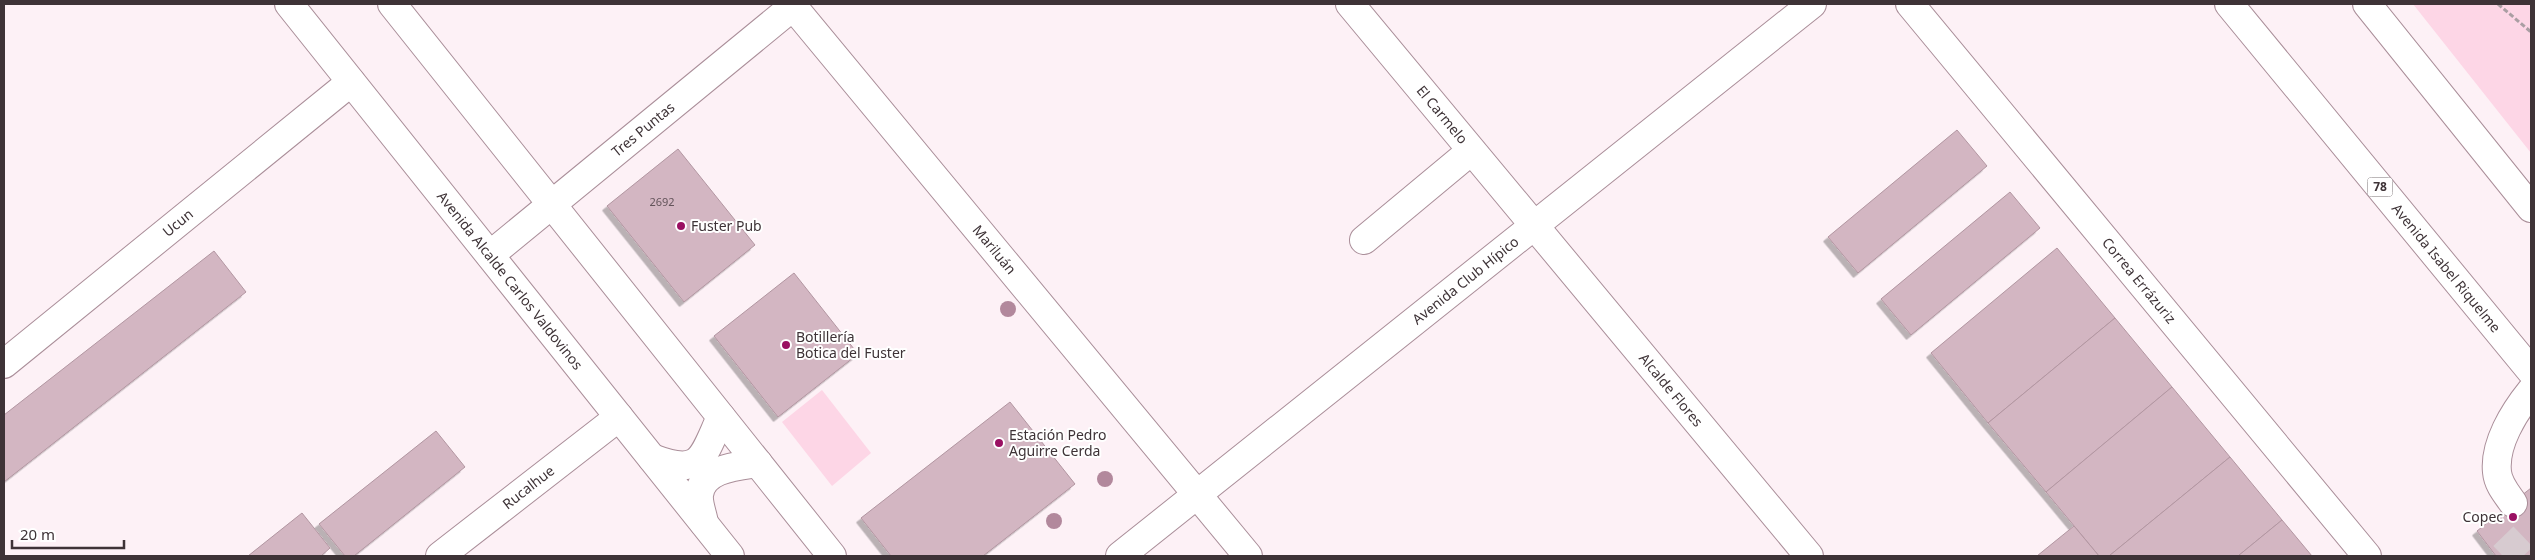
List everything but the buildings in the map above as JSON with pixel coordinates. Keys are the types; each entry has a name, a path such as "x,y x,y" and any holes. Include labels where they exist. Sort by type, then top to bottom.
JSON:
{"main road":[{"name":"Avenida Alcalde Carlos Valdovinos","path":"289,4 730,556"},
{"path":"310,30 308,11 311,4"},
{"path":"392,4 832,556"},
{"name":"El Carmelo","path":"1350,4 1534,226"},
{"name":"Avenida Club Hípico","path":"1120,556 1812,4"},
{"name":"Correa Errázuriz","path":"1910,4 2367,556"},
{"name":"Avenida Isabel Riquelme","path":"2228,4 2531,371"},
{"path":"2367,4 2531,208"},
{"name":"Tres Puntas","path":"490,255 793,5"},
{"name":"Mariluán","path":"793,5 1248,556"},
{"name":"Ucun","path":"4,364 351,82"},
{"path":"1364,240 1471,151"},
{"name":"Alcalde Flores","path":"1534,226 1809,556"},
{"path":"2513,503 2500,482 2497,473 2498,457 2508,426 2531,391"},
{"name":"Rucalhue","path":"440,556 619,417"},
{"path":"652,458 676,467 700,460 705,454 721,417"},
{"path":"704,523 699,495 706,482 717,471 758,463"}],"path":[{"path":"2498,4 2531,32"}],"shaded area":[{"path":"2413,4 2531,4 2531,153"},
{"path":"822,390 871,453 832,486 782,422"}],"tunnel":[{"path":"2503,556 2531,529"}],"place":[{"name":"Fuster Pub","path":"681,226"},
{"name":"Botillería Botica del Fuster","path":"786,345"},
{"name":"Estación Pedro Aguirre Cerda","path":"999,443"},
{"name":"Copec","path":"2513,517"}]}
